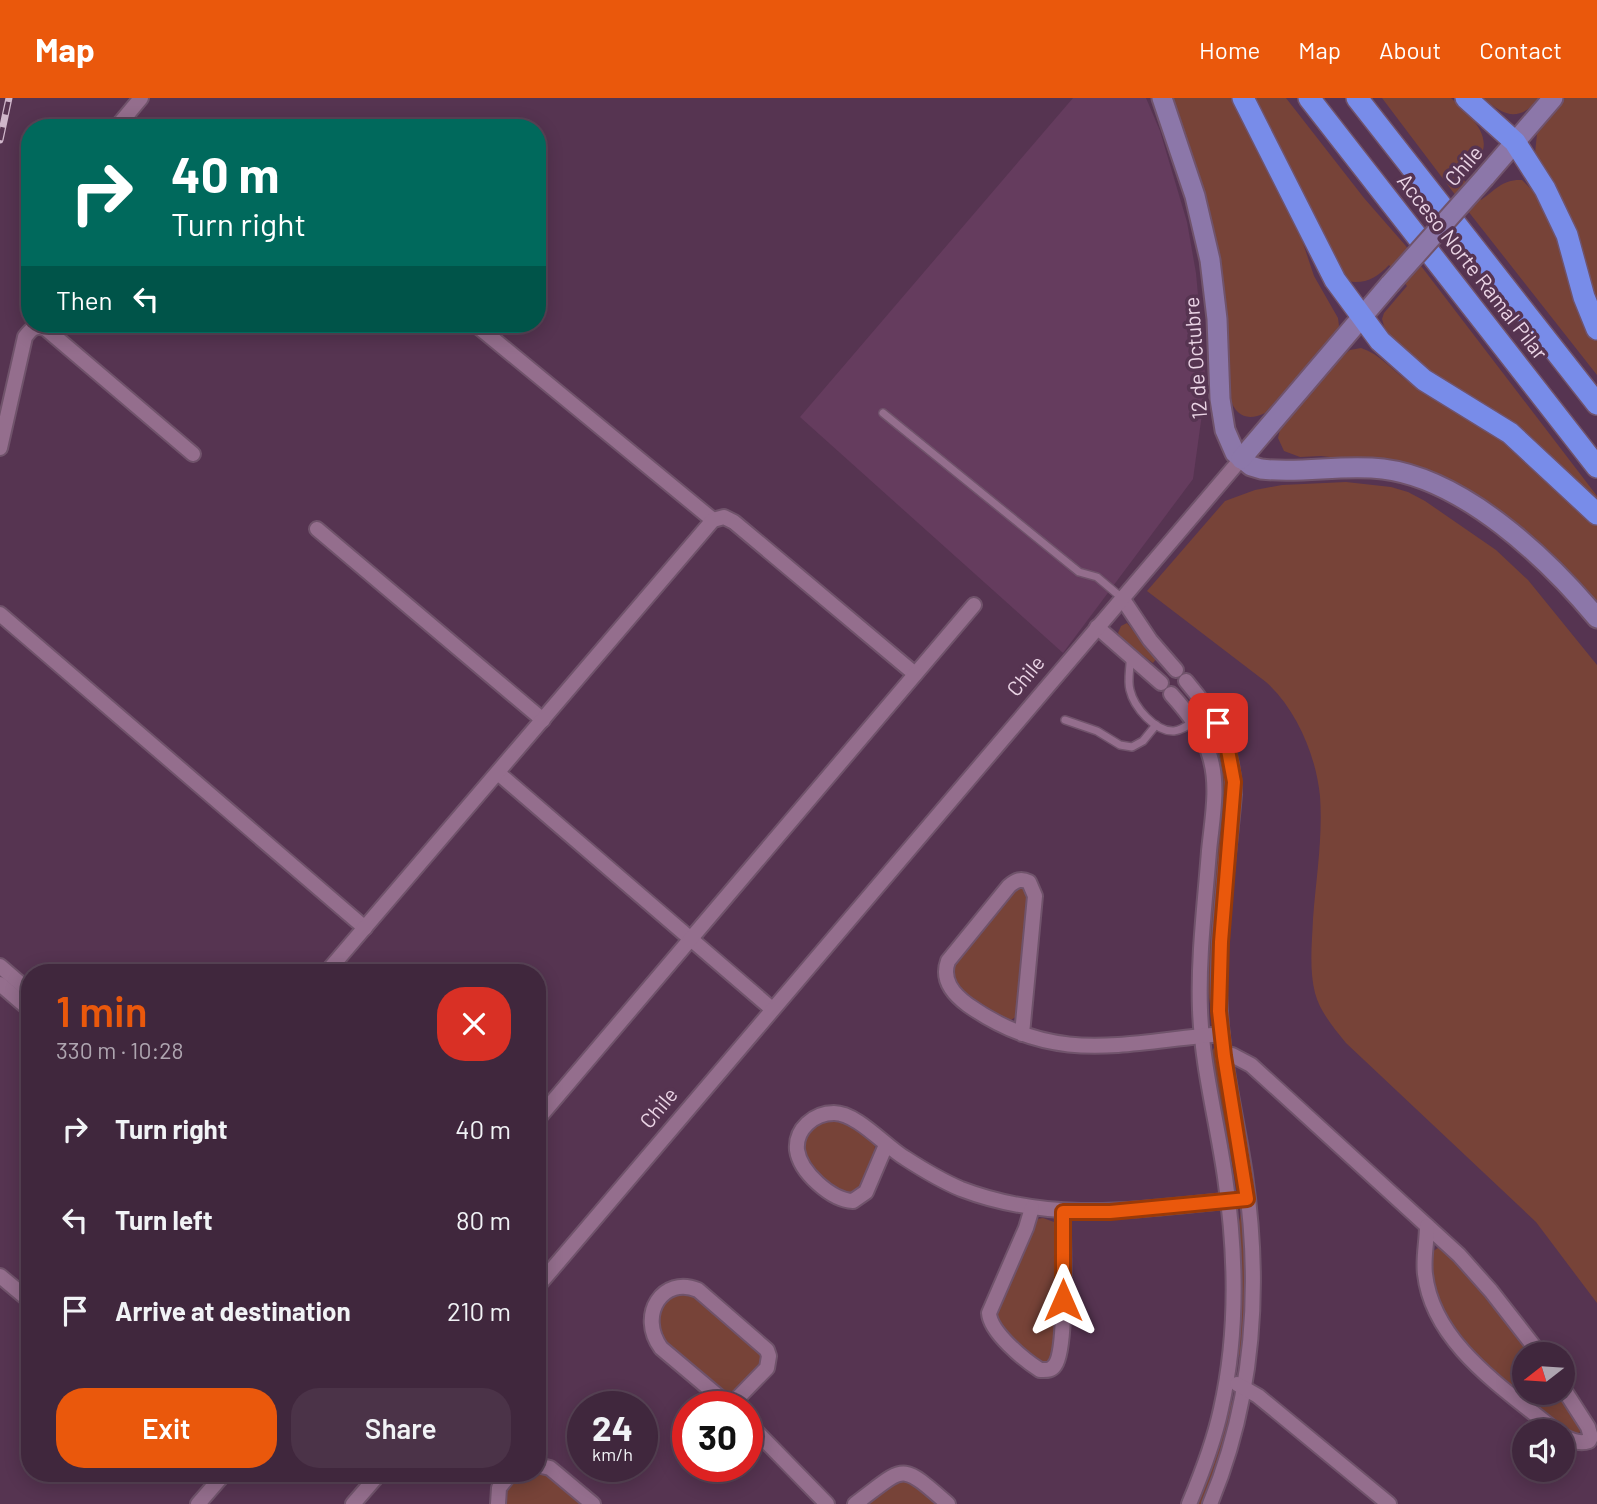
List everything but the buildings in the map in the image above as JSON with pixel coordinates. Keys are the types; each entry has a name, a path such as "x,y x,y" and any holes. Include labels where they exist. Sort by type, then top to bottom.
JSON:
{"highway":[{"path":"1243,98 1335,280 1380,341 1424,380 1510,433 1597,514"},
{"name":"Acceso Norte Ramal Pilar","path":"1309,98 1597,467"},
{"name":"Acceso Norte Ramal Pilar","path":"1357,98 1597,404"},
{"path":"1466,98 1515,142 1559,216 1567,234 1589,313 1597,329"}],"street":[{"path":"124,119 141,98"},
{"name":"12 de Octubre","path":"1161,98 1204,229 1215,298 1222,415 1230,442 1241,459"},
{"name":"Chile","path":"546,1276 1390,284 1553,98"},
{"path":"0,449 28,333"},
{"path":"51,333 193,454"},
{"path":"486,333 713,520"},
{"path":"1241,459 1251,466 1273,470 1382,469 1429,483 1464,500 1524,542 1551,566 1597,618"},
{"path":"334,964 713,520 724,517 734,522 915,674"},
{"path":"317,529 543,720"},
{"path":"1122,598 1133,618 1218,720 1228,750 1234,782 1219,977 1224,1056 1247,1199 1252,1324 1245,1387 1230,1453 1210,1504"},
{"path":"546,1110 974,605"},
{"path":"0,614 365,928"},
{"path":"1097,628 1162,684 1194,721 1210,755 1214,783 1200,977 1202,1036 1228,1200 1233,1292 1226,1380 1211,1447 1189,1504"},
{"path":"1162,684 1176,671"},
{"path":"1194,721 1218,720"},
{"path":"498,773 772,1009"},
{"path":"1021,1034 1035,896 1029,882 1024,880 1009,886 952,953 945,974 951,988 965,1003 1007,1029 1021,1034 1055,1044 1085,1047 1222,1034"},
{"path":"0,966 21,984"},
{"path":"0,984 21,1002"},
{"path":"1224,1056 1232,1055 1251,1065 1427,1226 1491,1291 1531,1342"},
{"path":"886,1145 866,1192 853,1201 833,1195 809,1173 797,1151 804,1126 817,1116 836,1113 850,1117 905,1159 959,1188 1032,1208 1063,1212 1110,1212 1247,1199"},
{"path":"1032,1208 989,1313 989,1321 996,1332 1040,1370 1054,1367 1061,1343 1063,1212"},
{"path":"1427,1226 1425,1276 1430,1297 1444,1326 1471,1359 1542,1419"},
{"path":"0,1276 21,1294"},
{"path":"687,1286 698,1290 767,1350 767,1368 731,1406 661,1348 655,1339 650,1323 653,1308 660,1298 673,1290 687,1286"},
{"path":"1226,1380 1245,1387 1288,1419 1389,1504"},
{"path":"1574,1405 1591,1437 1585,1442 1575,1441"},
{"path":"763,1438 827,1504"},
{"path":"546,1467 593,1504"},
{"path":"855,1504 892,1476 906,1472 916,1476 948,1504"},
{"path":"198,1504 217,1482"},
{"path":"353,1504 372,1482"},
{"path":"498,1504 499,1488 504,1482"}],"lane":[{"path":"883,413 1079,572 1097,577 1122,598"},
{"path":"1130,655 1130,689 1136,704 1156,725 1175,731 1194,721"},
{"path":"1065,720 1097,731 1120,745 1132,747 1143,740 1156,725"}],"shaded area":[{"path":"1073,98 1146,98 1160,131 1187,222 1196,273 1206,385 1193,479 1063,653 800,417"},
{"path":"1170,98 1235,98 1295,219 1314,276 1338,318 1336,334 1265,413 1253,417 1239,413 1230,398 1220,265"},
{"path":"1250,98 1286,98 1364,198 1405,245 1597,496 1597,504 1502,416 1425,368 1387,337 1382,319 1384,313 1407,286 1389,265 1370,279 1346,281"},
{"path":"1382,98 1451,98 1481,132 1483,148 1480,157 1463,179 1481,200 1500,186 1515,180 1522,180 1539,197 1555,229 1588,325 1597,340 1597,375 1453,192"},
{"path":"1483,98 1540,98 1525,111 1512,114 1505,113"},
{"path":"1565,98 1597,98 1597,315 1570,218 1554,183 1535,153 1537,134"},
{"path":"1361,348 1380,358 1409,382 1495,433 1526,457 1597,524 1597,610 1553,561 1383,463 1321,456 1300,457 1284,451 1278,438 1281,425 1342,356 1350,350"},
{"path":"1346,482 1391,487 1408,492 1496,550 1528,580 1597,665 1597,1303 1536,1222 1346,1043 1332,1026 1317,1000 1311,965 1321,811 1318,781 1303,734 1287,706 1266,682 1147,591 1225,501 1255,490 1282,485"},
{"path":"1127,623 1156,659 1153,663 1121,639 1118,633 1121,626"},
{"path":"1211,726 1220,742 1228,774 1215,1011 1212,1016 1207,986 1221,793"},
{"path":"1021,887 1029,896 1017,1016 1007,1020 953,984 952,965 1014,889"},
{"path":"1217,1044 1239,1173 1238,1181 1215,1085 1211,1052"},
{"path":"825,1119 842,1119 862,1132 875,1145 871,1165 864,1180 852,1194 840,1191 825,1180 804,1153 804,1139 809,1130"},
{"path":"1241,1212 1245,1222 1248,1290 1243,1361 1236,1349 1237,1232"},
{"path":"1043,1218 1057,1226 1056,1353 1047,1365 1041,1365 1000,1329 995,1311 1033,1226 1037,1219"},
{"path":"1443,1248 1470,1275 1524,1342 1512,1342 1512,1388 1469,1347 1447,1321 1435,1288 1430,1253"},
{"path":"689,1291 762,1352 760,1365 744,1385 733,1391 722,1391 666,1345 654,1319 666,1297"},
{"path":"1237,1394 1238,1403 1205,1504 1198,1504 1215,1459 1229,1406"},
{"path":"1532,1405 1568,1405 1581,1425 1580,1432 1575,1435 1575,1419 1547,1418"},
{"path":"546,1472 586,1504 502,1504 503,1492 510,1482 546,1482"},
{"path":"902,1477 943,1504 863,1504"}],"railway":[{"path":"0,140 9,98"}],"route":[{"path":"1063,1300 1063,1212 1110,1212 1247,1199 1219,1011 1221,942 1234,782 1228,750 1218,723"}]}
